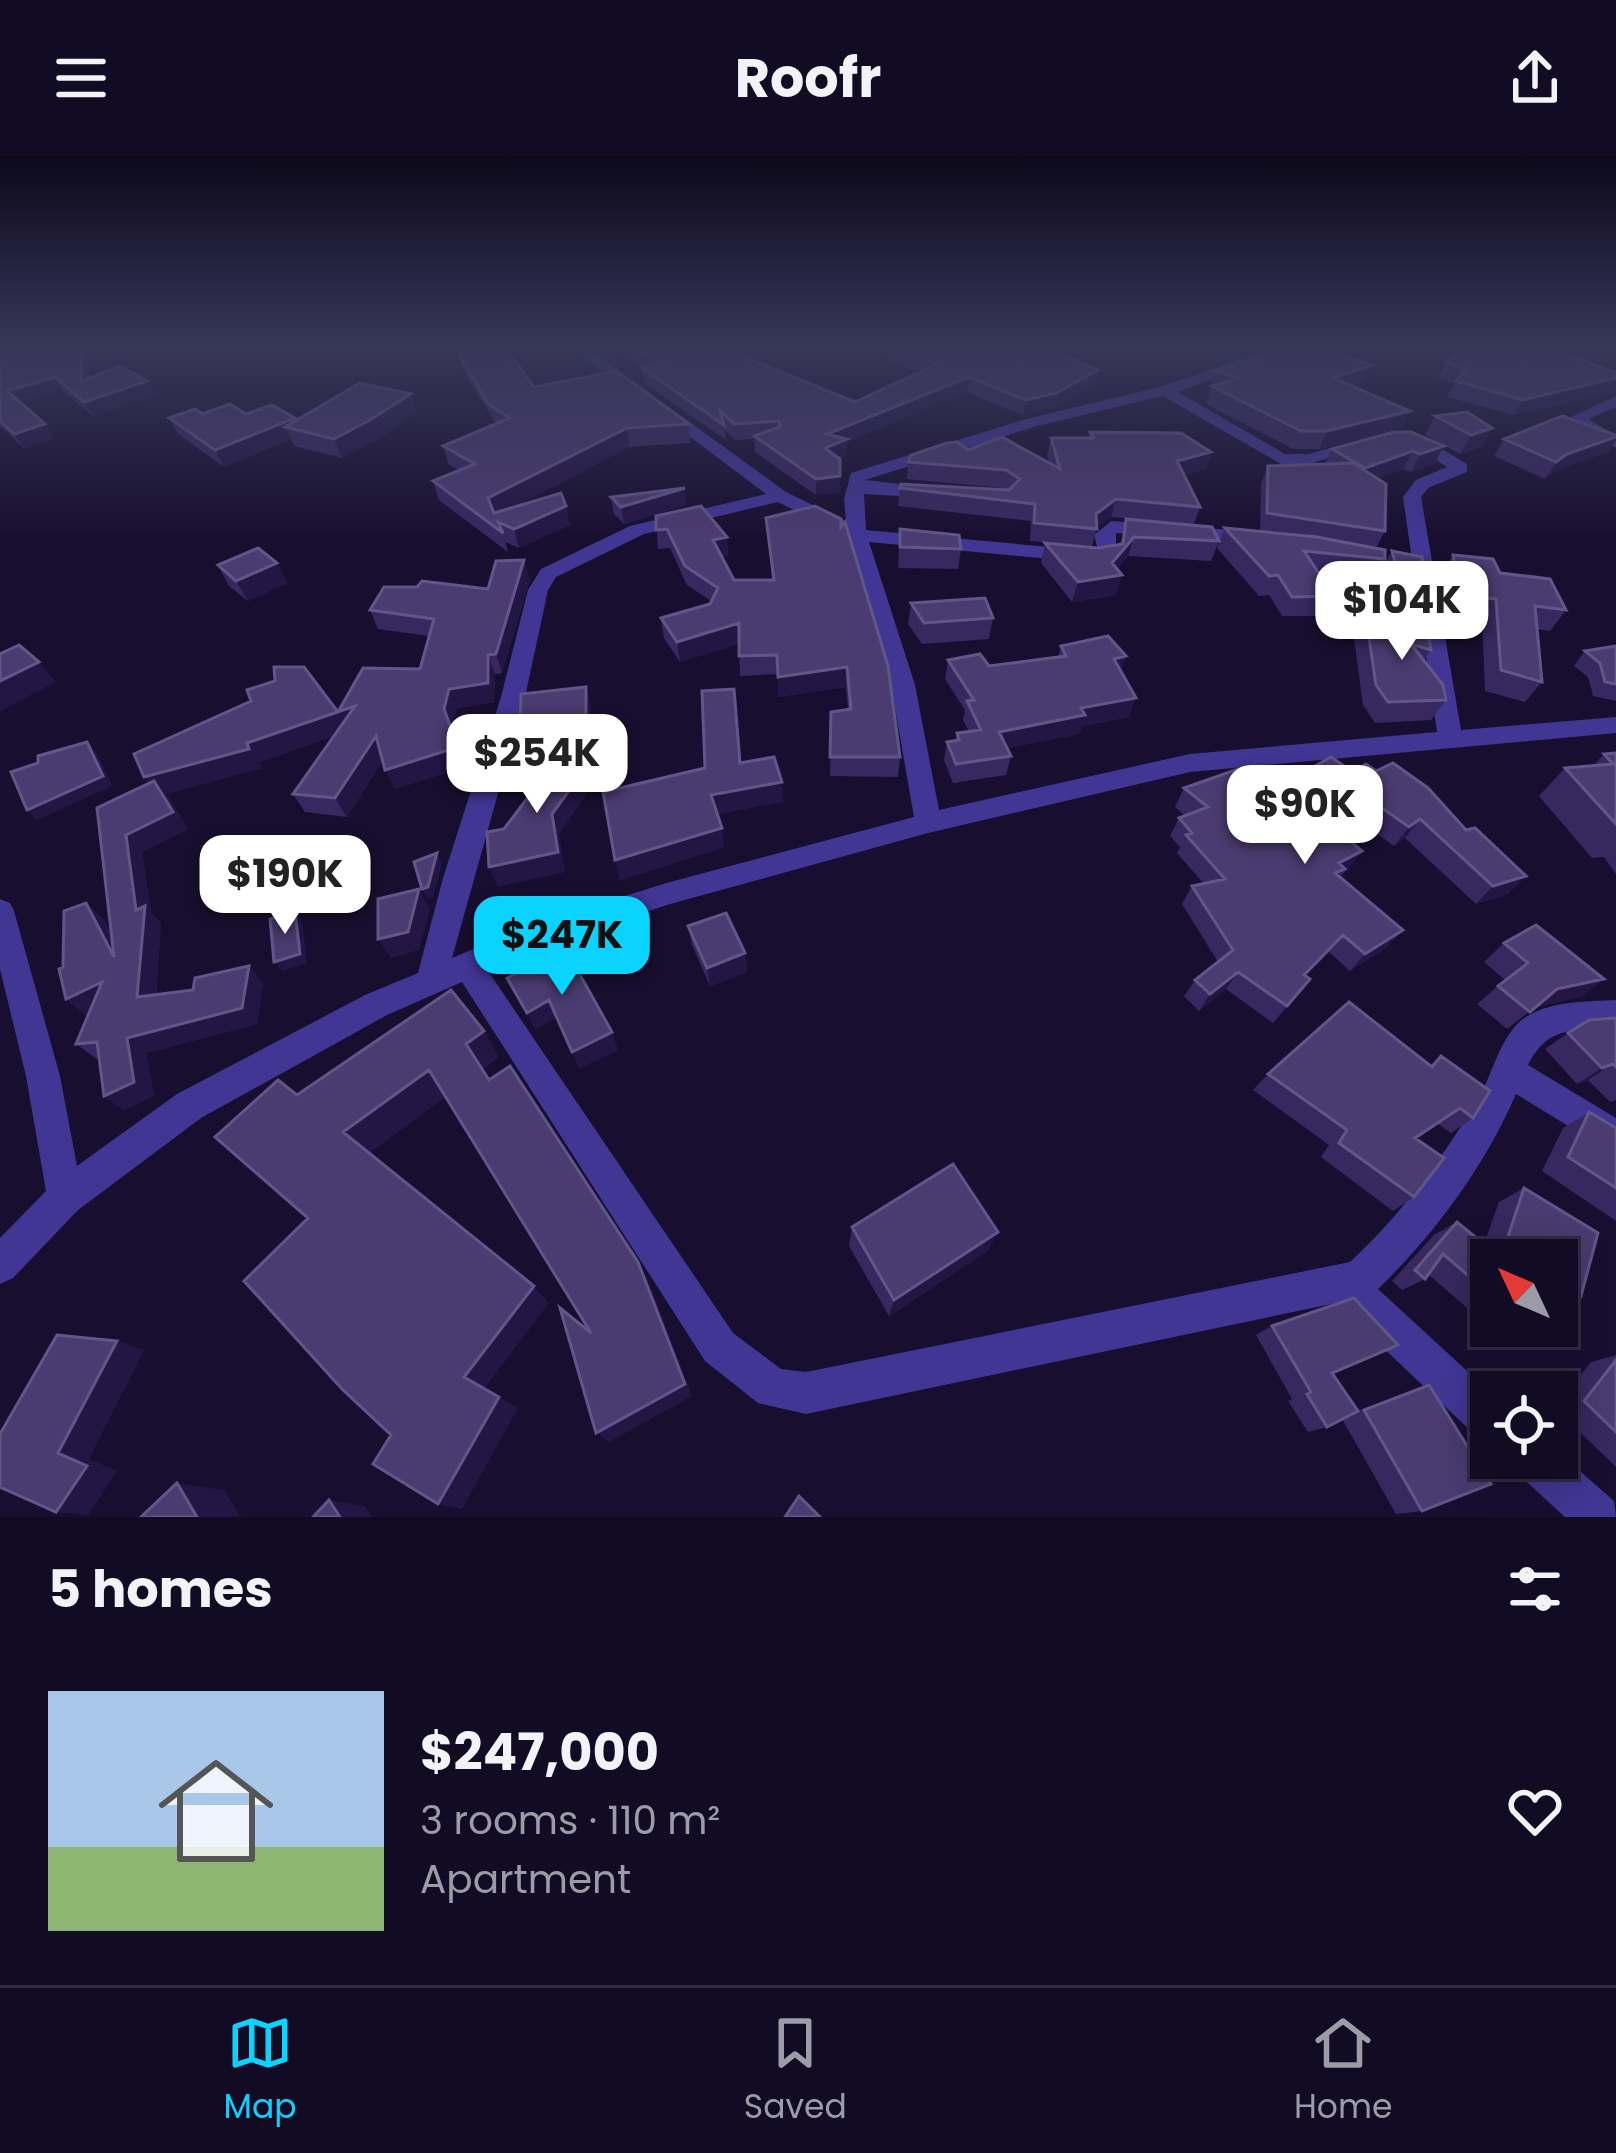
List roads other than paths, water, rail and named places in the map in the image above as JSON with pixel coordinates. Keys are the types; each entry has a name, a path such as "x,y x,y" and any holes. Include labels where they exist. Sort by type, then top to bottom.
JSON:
{"street":[{"path":"665,412 780,496 859,535 1093,557 1109,555 1104,535 1111,527 1286,540"},
{"path":"928,823 902,680 874,604 859,535 857,477 1077,412"},
{"path":"1201,412 1281,458 1309,459 1386,435 1408,437 1461,467 1421,484 1412,496 1414,567 1450,740"},
{"path":"1591,412 1576,418 1616,443"},
{"path":"855,488 961,495"},
{"path":"780,496 637,530 548,573 538,590 513,697 457,878 449,971 719,1347 773,1388 806,1394 1360,1280 1450,1172 1512,1073 1523,1041 1536,1027 1616,1014"},
{"path":"0,1265 65,1197 189,1106 449,971 670,892 928,823 1190,763 1616,725"},
{"path":"0,911 43,1076 65,1197"},
{"path":"1512,1073 1616,1138"},
{"path":"1345,1285 1470,1401"},
{"path":"1555,1479 1598,1517"}]}
